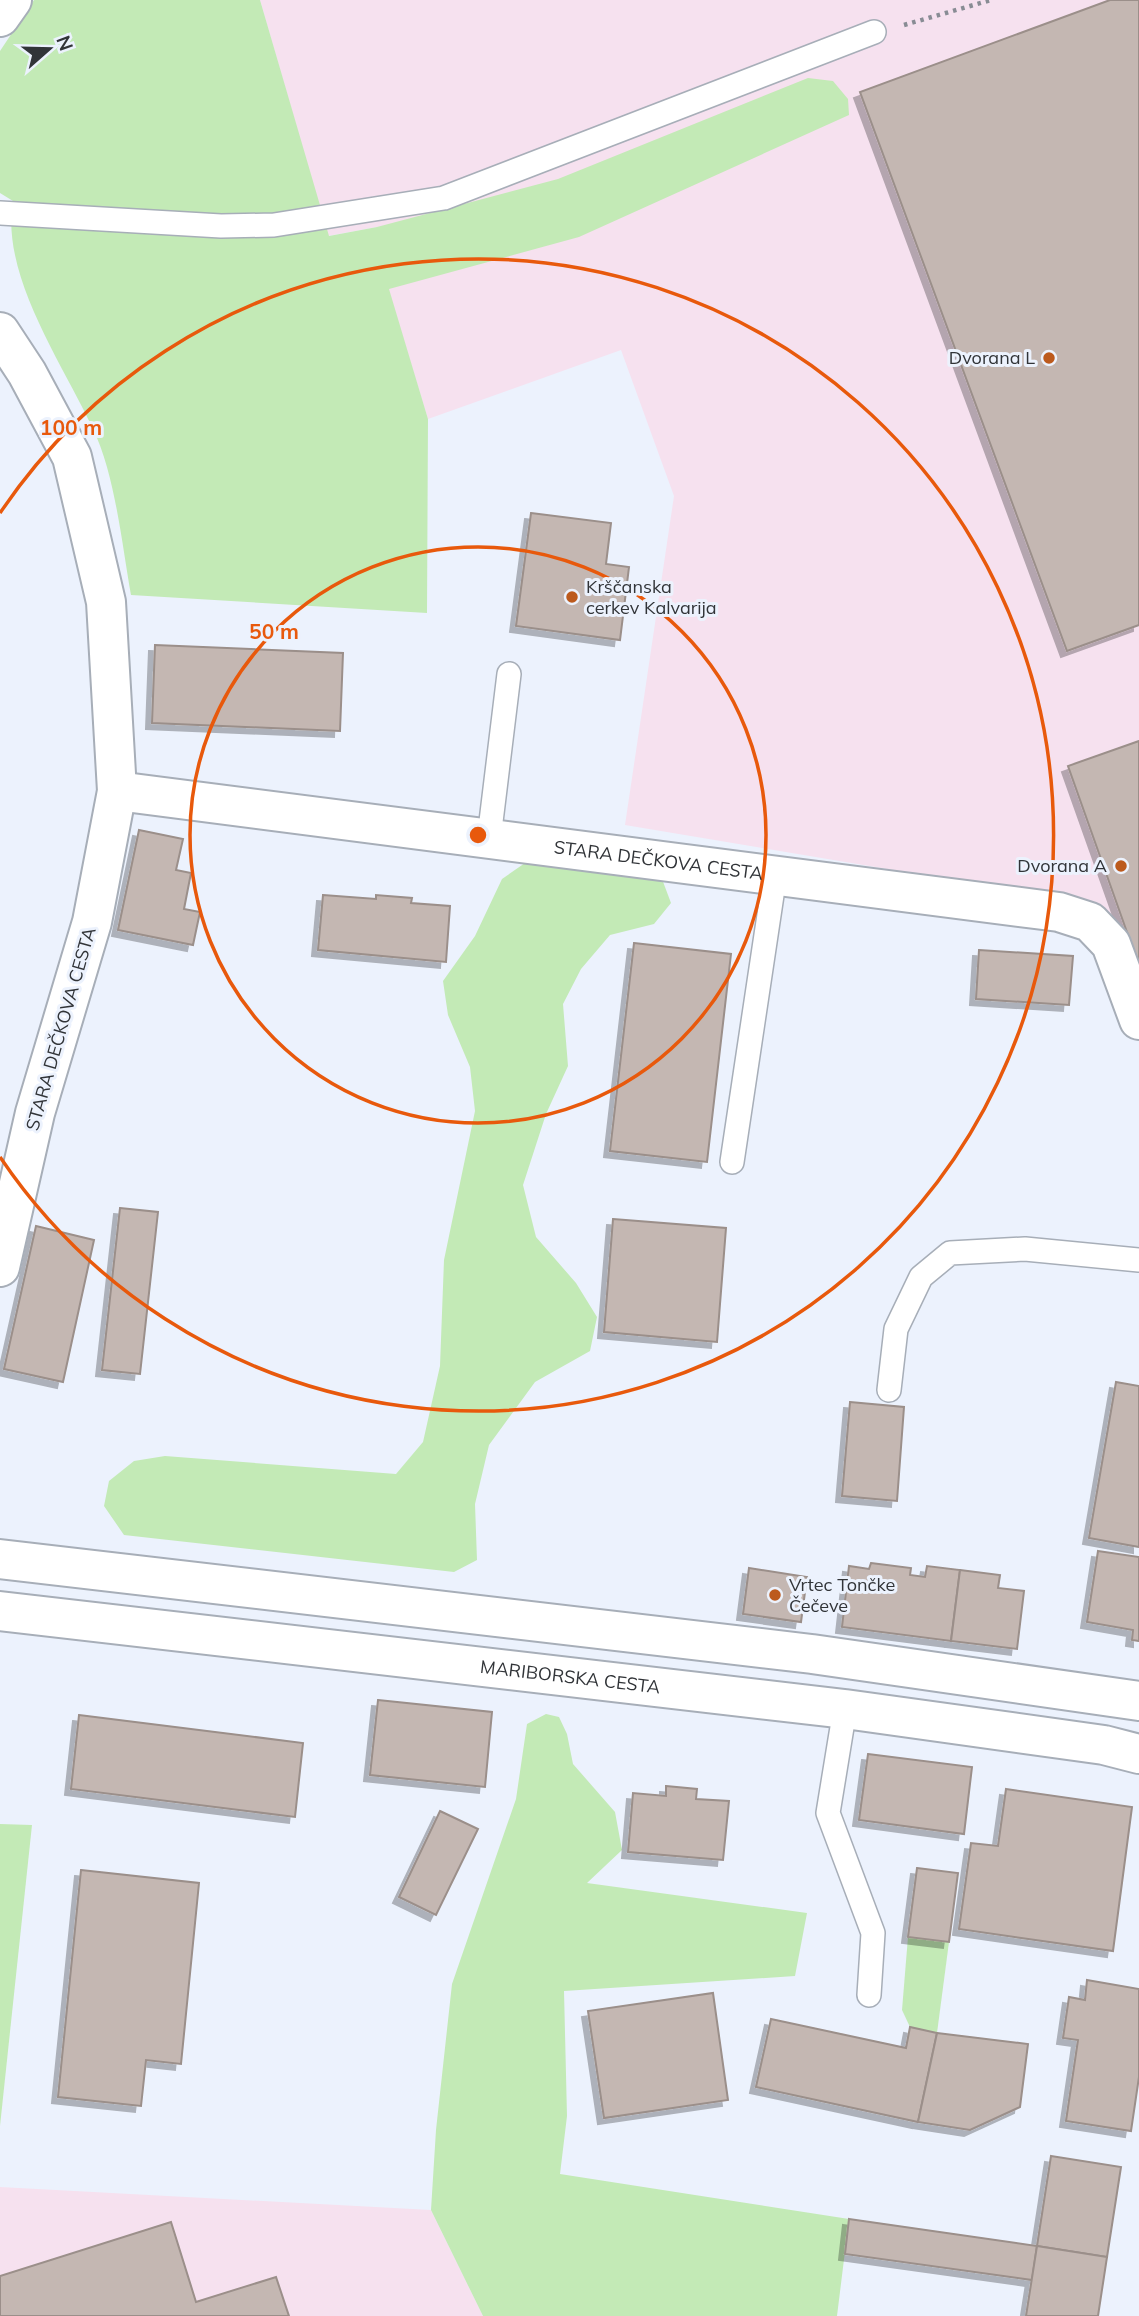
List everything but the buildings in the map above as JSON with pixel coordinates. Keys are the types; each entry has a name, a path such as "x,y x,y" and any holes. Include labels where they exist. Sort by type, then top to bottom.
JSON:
{"main road":[{"path":"0,17 12,0"},
{"name":"STARA DEČKOVA CESTA","path":"0,332 27,373 72,457 106,602 117,790 92,922 35,1113 0,1267"},
{"name":"STARA DEČKOVA CESTA","path":"117,790 1059,912 1090,922 1111,944 1139,1020"},
{"path":"0,1559 812,1654 1139,1701"},
{"name":"MARIBORSKA CESTA","path":"0,1611 845,1709 1104,1745 1139,1754"}],"lane":[{"path":"0,213 221,226 274,225 444,198 874,32"},
{"path":"489,838 509,674"},
{"path":"732,1162 775,875"},
{"path":"889,1391 896,1329 921,1277 950,1253 1026,1249 1139,1260"},
{"path":"845,1709 828,1813 873,1933 869,1995"}],"shaded area":[{"path":"260,0 1139,0 1139,976 1078,901 625,825 674,496 621,350 428,419 388,289 377,227 328,236"},
{"path":"0,2187 431,2210 483,2316 0,2316"}],"green space":[{"path":"34,0 260,0 329,236 377,227 558,179 808,78 833,81 848,99 849,115 579,237 389,289 428,419 427,613 131,595 117,510 101,447 51,348 25,289 11,229 13,201 0,193 0,51"},
{"path":"579,862 662,879 671,903 654,924 610,935 581,969 563,1004 568,1066 546,1114 523,1185 536,1237 576,1283 597,1317 590,1351 535,1382 489,1445 475,1504 477,1560 454,1572 124,1535 104,1506 109,1481 134,1461 165,1456 396,1474 423,1442 440,1366 444,1260 475,1111 470,1067 448,1015 443,981 475,936 502,879 525,863"},
{"path":"546,1714 559,1717 567,1734 573,1764 615,1812 622,1850 587,1883 807,1913 795,1976 564,1991 567,2116 560,2174 849,2219 837,2316 483,2316 431,2210 436,2130 452,1984 516,1799 527,1724"},
{"path":"0,1824 32,1825 0,2126"},
{"path":"908,1937 949,1942 937,2033 910,2027 902,2010"}],"place":[{"name":"Dvorana L","path":"1049,358"},
{"name":"Krščanska cerkev Kalvarija","path":"572,597"},
{"name":"Dvorana A","path":"1121,866"},
{"name":"Vrtec Tončke Čečeve","path":"775,1595"}]}
